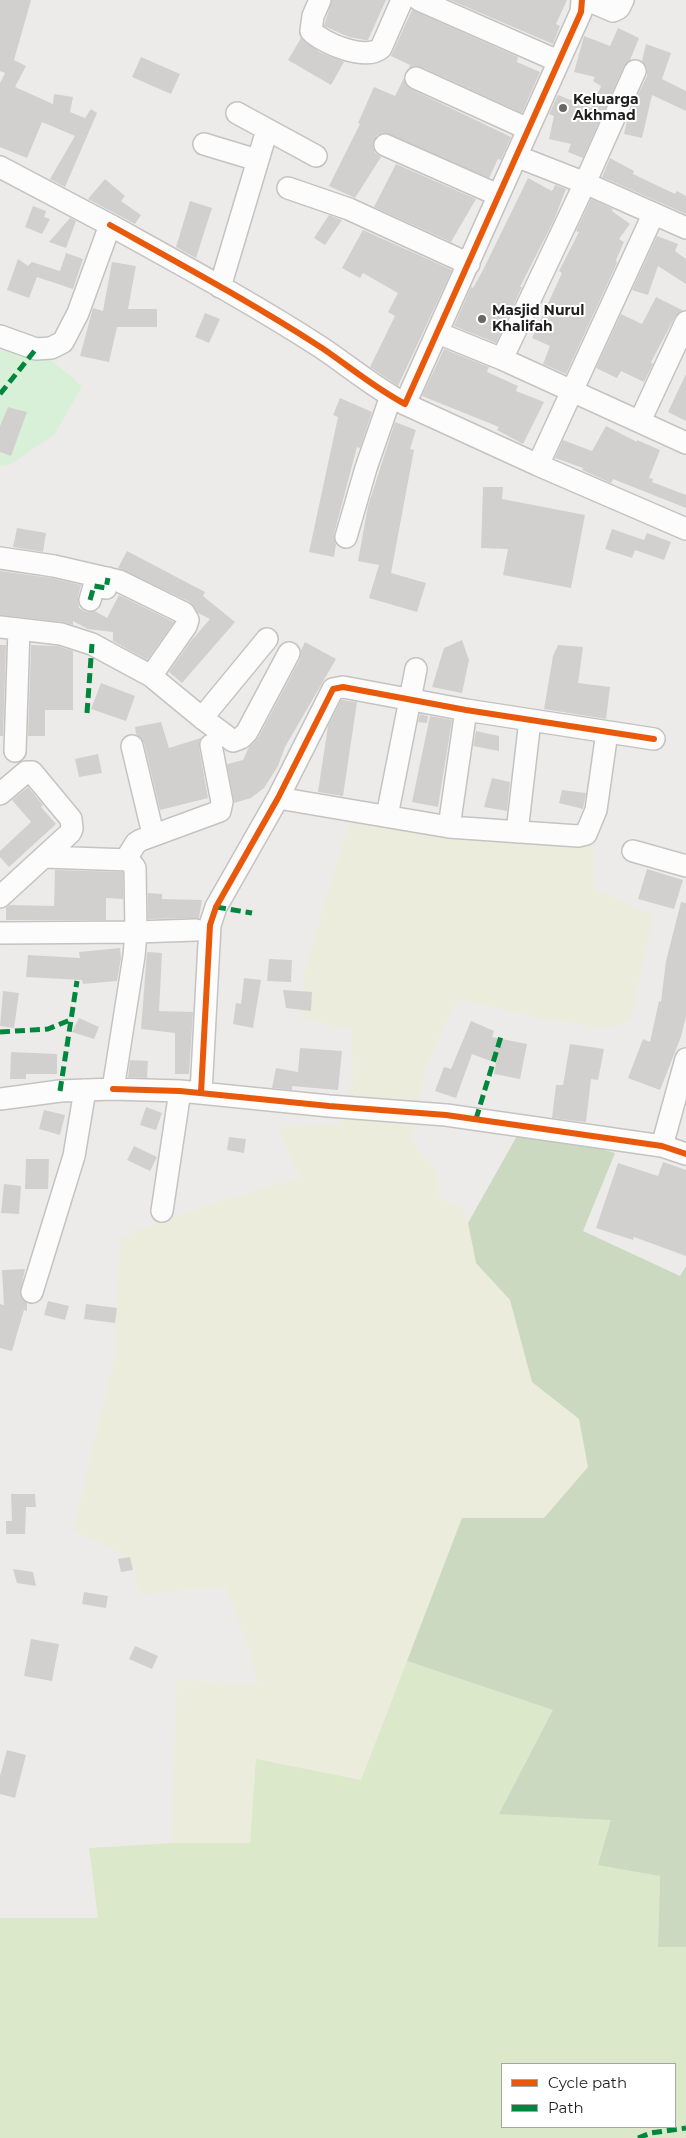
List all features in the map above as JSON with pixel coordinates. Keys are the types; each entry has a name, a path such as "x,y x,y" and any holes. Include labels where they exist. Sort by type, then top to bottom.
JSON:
{"street":[{"path":"320,0 313,16 311,31 316,36 329,42 366,54 376,52 381,48 402,0"},
{"path":"419,0 558,61"},
{"path":"346,537 366,468 398,400 438,333 558,61 582,2 592,2 613,11 619,8 624,0"},
{"path":"502,359 585,183 635,71"},
{"path":"416,78 528,129"},
{"path":"237,113 316,156"},
{"path":"220,287 267,130"},
{"path":"204,144 258,160"},
{"path":"385,145 498,195"},
{"path":"516,156 585,183 686,228"},
{"path":"0,168 110,225 220,287 323,349 398,400 538,465 686,529"},
{"path":"288,188 349,208 469,264"},
{"path":"538,465 653,214"},
{"path":"0,336 36,349 51,348 63,342 78,313 110,225"},
{"path":"640,421 686,322"},
{"path":"438,333 502,359 686,443"},
{"path":"0,558 54,566 123,582 181,611 187,617 186,626 151,676"},
{"path":"90,600 94,586 106,588 108,578"},
{"path":"15,750 10,628 78,638 151,676 233,741 241,738 247,732 289,653"},
{"path":"202,718 268,639"},
{"path":"387,816 416,668"},
{"path":"201,1092 210,926 216,907 278,798 333,689 343,687 466,710 654,740"},
{"path":"449,827 466,710"},
{"path":"517,832 530,720"},
{"path":"278,798 449,827 578,836 586,834 596,810 607,732"},
{"path":"126,859 136,843 153,834 217,813 222,809 212,745"},
{"path":"132,746 153,834"},
{"path":"0,794 26,772 32,772 71,819 72,828 70,833 0,897"},
{"path":"632,851 686,866"},
{"path":"44,857 126,859 132,862 135,868 136,932 134,956 113,1089"},
{"path":"0,933 196,930"},
{"path":"662,1146 686,1060"},
{"path":"0,1099 60,1091 113,1089 201,1092 329,1106 446,1115 662,1146 686,1154"},
{"path":"32,1292 74,1156 85,1090"},
{"path":"162,1211 180,1091"}],"shaded area":[{"path":"353,810 520,837 532,820 593,844 593,887 654,916 630,1021 607,1028 541,1019 458,999 426,1065 411,1140 437,1172 439,1198 462,1207 468,1223 476,1263 510,1300 532,1382 579,1419 588,1467 544,1518 462,1518 361,1780 256,1760 250,1843 172,1843 177,1680 258,1684 250,1653 226,1587 139,1595 130,1557 73,1530 114,1361 120,1238 182,1213 300,1177 278,1128 339,1123 353,1078 351,1029 302,1019 304,972"}],"green space":[{"path":"0,338 43,353 82,386 55,434 11,464 0,466"},
{"path":"522,1127 615,1153 583,1231 680,1276 686,1266 686,1947 658,1947 660,1876 598,1865 611,1820 499,1814 553,1710 407,1661 462,1518 544,1518 588,1467 579,1419 532,1382 510,1300 476,1263 468,1223"},
{"path":"407,1661 553,1710 611,1820 660,1876 658,1946 686,1947 686,2138 0,2138 0,1918 98,1918 89,1848 172,1843 250,1843 256,1759 361,1780"}],"building":[{"path":"0,0 31,0 14,60 26,66 15,87 53,104 54,94 73,97 70,112 85,118 91,109 97,113 65,187 50,179 75,136 42,122 27,158 0,147 0,83 5,73 0,71"},
{"path":"332,0 386,0 368,40 365,40 349,37 324,26"},
{"path":"450,0 567,0 556,24 560,26 553,44"},
{"path":"412,10 518,57 517,62 540,72 522,113 421,67 414,66 409,68 410,65 391,56"},
{"path":"618,28 639,38 630,60 624,66 583,158 568,152 571,144 549,139 554,116 549,114 558,95 591,108 601,86 593,81 595,77 574,72 584,36 610,46"},
{"path":"301,38 319,52 344,62 331,85 288,60"},
{"path":"646,44 671,53 662,79 686,91 686,111 652,95 642,138 624,134 628,116 647,76 647,69 642,61"},
{"path":"141,57 180,74 171,94 132,77"},
{"path":"404,78 406,85 411,89 511,137 501,160 498,159 489,178 384,133 377,135 373,146 375,153 381,157 355,198 329,186 360,124 358,123 374,87 395,96"},
{"path":"610,158 634,171 633,174 675,194 677,191 686,196 686,214 602,177"},
{"path":"396,164 476,199 451,242 374,207"},
{"path":"528,178 552,191 555,185 566,189 554,220 520,287 522,287 496,343 454,326 471,287 473,288 483,270"},
{"path":"105,179 125,196 121,201 141,215 135,224 88,199"},
{"path":"591,199 613,209 612,211 630,224 619,239 624,242 616,260 617,263 566,374 543,364 550,346 532,338 562,273 559,271 579,232 576,231"},
{"path":"190,201 212,208 196,258 176,247"},
{"path":"33,206 46,211 44,217 50,219 42,234 25,227"},
{"path":"329,215 342,220 325,245 314,238"},
{"path":"70,218 76,221 66,248 49,242"},
{"path":"363,230 452,270 398,386 370,367 395,316 388,312 398,293 363,273 360,278 342,268"},
{"path":"657,236 678,244 675,251 686,259 686,284 658,266 648,295 632,290"},
{"path":"66,253 83,259 73,289 37,277 29,298 7,290 18,259 28,266 32,262 60,271"},
{"path":"112,262 136,266 128,309 157,309 157,327 117,327 109,362 80,356 93,308 103,311"},
{"path":"656,297 682,310 675,317 651,362 653,364 644,382 621,371 617,378 596,368 621,314 642,324"},
{"path":"205,313 220,319 209,343 195,337"},
{"path":"444,349 489,367 487,372 518,386 516,391 544,402 523,444 497,430 499,427 422,396"},
{"path":"686,374 686,421 668,412"},
{"path":"340,398 372,412 360,448 357,447 334,534 336,545 334,557 309,552 338,417 333,415"},
{"path":"8,407 27,412 11,456 0,452 0,426"},
{"path":"395,422 416,430 410,449 414,450 391,573 426,583 417,612 369,598 379,565 358,561 368,506"},
{"path":"606,426 637,442 637,440 660,450 649,478 653,479 652,482 686,495 686,508 613,479 611,483 582,470 583,468 555,458 563,440 592,451"},
{"path":"483,487 503,487 502,499 585,515 571,588 503,575 508,549 481,548"},
{"path":"17,528 46,533 43,552 13,547"},
{"path":"612,529 644,540 647,533 671,542 664,560 635,550 632,558 605,549"},
{"path":"127,551 205,592 203,596 235,622 182,683 169,672 191,641 210,619 198,613 190,602 118,568"},
{"path":"0,571 52,578 81,585 78,597 79,608 86,612 95,611 107,618 119,595 174,622 147,660 113,641 113,632 88,629 73,621 73,625 63,622 0,615"},
{"path":"462,640 469,660 462,693 432,687 444,648"},
{"path":"305,642 336,659 285,747 278,766 264,788 251,798 234,803 227,764 243,760 249,747 258,738 300,659 301,650"},
{"path":"0,645 6,645 3,736 0,736"},
{"path":"31,645 58,646 73,651 73,710 45,710 45,736 28,736"},
{"path":"558,645 583,647 578,683 610,687 606,719 544,709 553,656"},
{"path":"101,683 135,696 126,721 91,709"},
{"path":"341,700 357,702 343,796 318,792 328,726"},
{"path":"420,714 428,716 427,723 418,722"},
{"path":"430,716 452,720 438,807 412,802"},
{"path":"161,722 169,748 201,738 199,747 208,798 160,810 144,743 136,734 135,727"},
{"path":"476,731 499,736 499,751 473,746"},
{"path":"98,754 102,773 79,777 75,759"},
{"path":"492,778 510,782 507,811 484,807"},
{"path":"28,787 43,805 41,807 56,824 9,867 0,857 0,851 31,822 12,800"},
{"path":"562,790 586,793 583,809 559,803"},
{"path":"647,869 683,880 674,909 638,899"},
{"path":"55,870 123,872 123,899 106,898 106,920 6,920 6,907 10,905 54,906"},
{"path":"148,893 162,894 162,899 202,900 199,918 148,919"},
{"path":"681,902 686,903 686,1016 681,1037 660,1090 628,1078 643,1039 650,1042 659,1001 661,1002 666,961"},
{"path":"120,948 121,958 117,981 83,984 82,980 26,977 28,955 80,958 79,952"},
{"path":"147,952 162,953 159,1011 193,1012 189,1074 175,1074 175,1033 141,1029"},
{"path":"269,959 292,960 291,982 267,981"},
{"path":"244,978 261,980 253,1028 233,1024 236,1003 241,1004"},
{"path":"283,990 312,992 311,1011 286,1008"},
{"path":"3,991 19,993 14,1028 0,1026"},
{"path":"79,1018 99,1027 94,1039 72,1032"},
{"path":"471,1021 494,1031 492,1037 527,1044 520,1079 494,1074 496,1063 472,1054 456,1098 435,1091 444,1067 451,1069"},
{"path":"570,1044 604,1049 598,1080 591,1079 586,1122 552,1118 556,1085 563,1085"},
{"path":"300,1048 342,1051 338,1090 292,1086 292,1090 272,1088 276,1068 298,1072"},
{"path":"11,1052 57,1054 57,1074 26,1074 26,1079 10,1079"},
{"path":"130,1060 148,1061 147,1078 128,1077"},
{"path":"146,1107 162,1113 156,1130 140,1125"},
{"path":"44,1110 65,1115 60,1135 39,1129"},
{"path":"229,1137 246,1139 244,1153 227,1150"},
{"path":"134,1146 157,1157 150,1171 127,1160"},
{"path":"26,1159 49,1159 48,1189 25,1189"},
{"path":"663,1162 686,1170 686,1256 634,1237 633,1240 596,1228 618,1163 658,1176"},
{"path":"4,1184 21,1186 19,1214 1,1213"},
{"path":"25,1269 20,1294 27,1303 27,1311 24,1310 12,1351 0,1348 0,1304 4,1305 2,1270"},
{"path":"48,1301 69,1306 65,1320 44,1315"},
{"path":"86,1304 117,1308 115,1323 84,1319"},
{"path":"11,1494 35,1494 36,1507 26,1507 25,1534 6,1534 6,1521 12,1521"},
{"path":"130,1557 133,1570 121,1572 118,1559"},
{"path":"13,1569 33,1572 36,1586 17,1583"},
{"path":"84,1592 108,1596 106,1608 82,1604"},
{"path":"31,1639 59,1644 52,1681 24,1676"},
{"path":"135,1646 158,1656 152,1669 129,1659"},
{"path":"7,1750 26,1755 15,1798 0,1794 0,1776"}],"marked path":[{"path":"0,394 36,349"},
{"path":"90,600 94,586 106,588 108,578"},
{"path":"87,713 92,644"},
{"path":"216,907 252,913"},
{"path":"60,1091 77,981"},
{"path":"0,1032 48,1029 70,1020"},
{"path":"476,1119 502,1033"},
{"path":"638,2138 651,2133 686,2128"}],"cycle path":[{"path":"110,225 270,316 322,348 405,404 581,12 582,0"},
{"path":"201,1093 210,925 216,907 278,798 333,689 343,687 466,710 654,739"},
{"path":"113,1089 180,1091 329,1106 446,1115 662,1146 686,1154"}],"place":[{"name":"Keluarga Akhmad","path":"563,108"},
{"name":"Masjid Nurul Khalifah","path":"482,319"}]}
